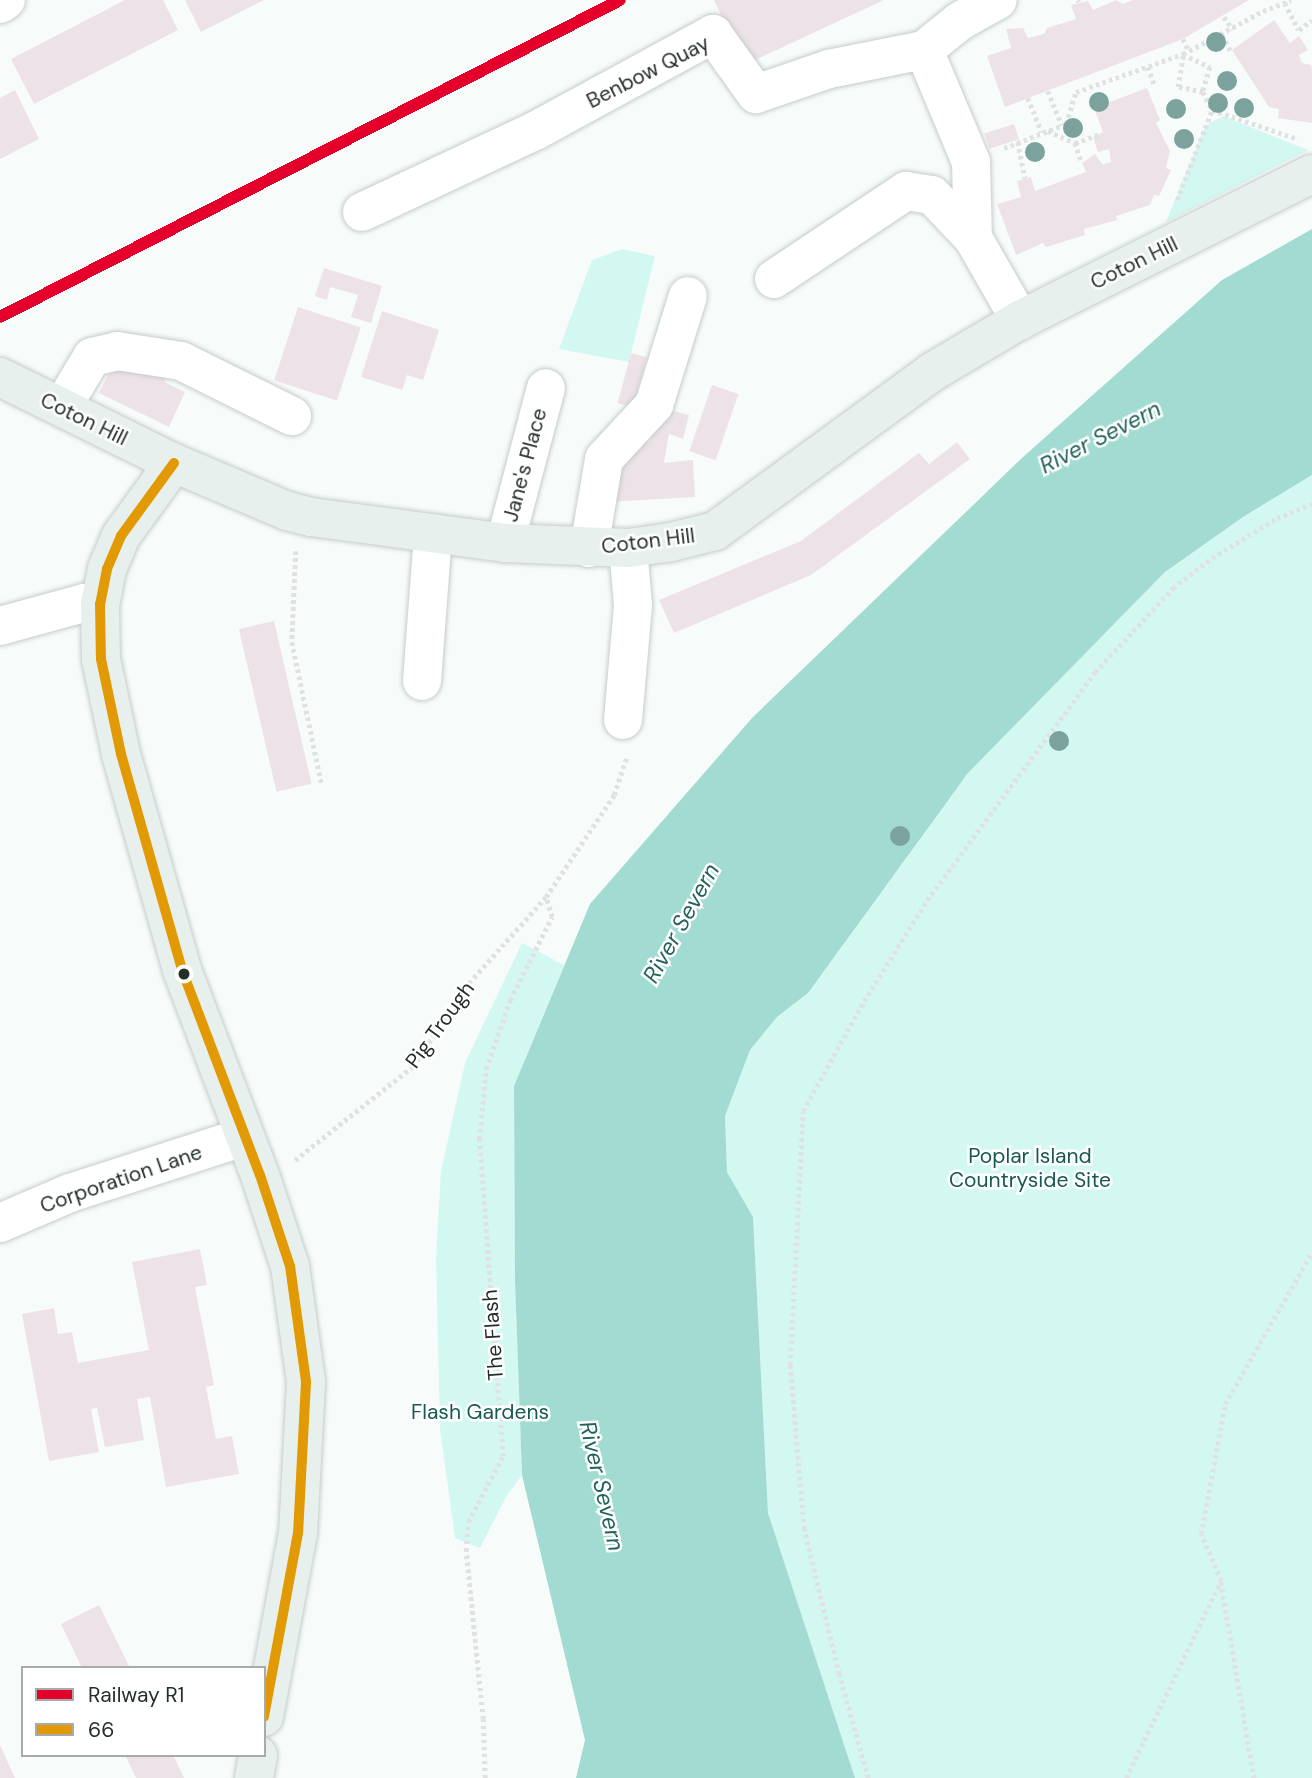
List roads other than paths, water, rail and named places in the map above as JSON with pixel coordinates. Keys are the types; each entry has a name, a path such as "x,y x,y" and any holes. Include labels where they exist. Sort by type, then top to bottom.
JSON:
{"main road":[{"name":"Coton Hill","path":"0,377 174,463 287,511 311,517 433,535 589,548 628,548 671,542 715,531 934,371 1020,320 1157,250 1256,205 1312,174"},
{"path":"174,463 121,536 107,569 100,604 101,659 121,754 182,970 243,1137 260,1175 290,1266 306,1382 299,1533 266,1706"},
{"path":"254,1778 258,1757"}],"street":[{"path":"0,4 6,0"},
{"name":"Benbow Quay","path":"362,212 535,131 713,34 756,94 828,69 924,50 960,21 998,0"},
{"path":"924,50 971,162 973,238"},
{"path":"774,279 906,191 932,195 973,238 1020,320"},
{"path":"589,548 604,459 654,405 688,296"},
{"path":"62,407 92,357 117,351 181,361 292,416"},
{"name":"Jane's Place","path":"505,542 546,388"},
{"path":"422,681 433,535"},
{"path":"623,720 633,604 628,548"},
{"path":"0,626 84,603 100,604"},
{"name":"Corporation Lane","path":"0,1223 70,1193 243,1137"}],"water":[{"name":"River Severn","path":"1312,229 1312,475 1243,517 1165,572 968,773 808,993 777,1017 750,1050 725,1116 727,1172 753,1217 768,1513 855,1778 576,1778 585,1740 522,1475 515,1281 514,1086 590,904 752,718 1023,457 1222,280"}],"rail line":[{"name":"R1","path":"0,317 620,0"}],"park label":[{"name":"Poplar Island Countryside Site","path":"1030,1168"},
{"name":"Flash Gardens","path":"480,1412"}]}
